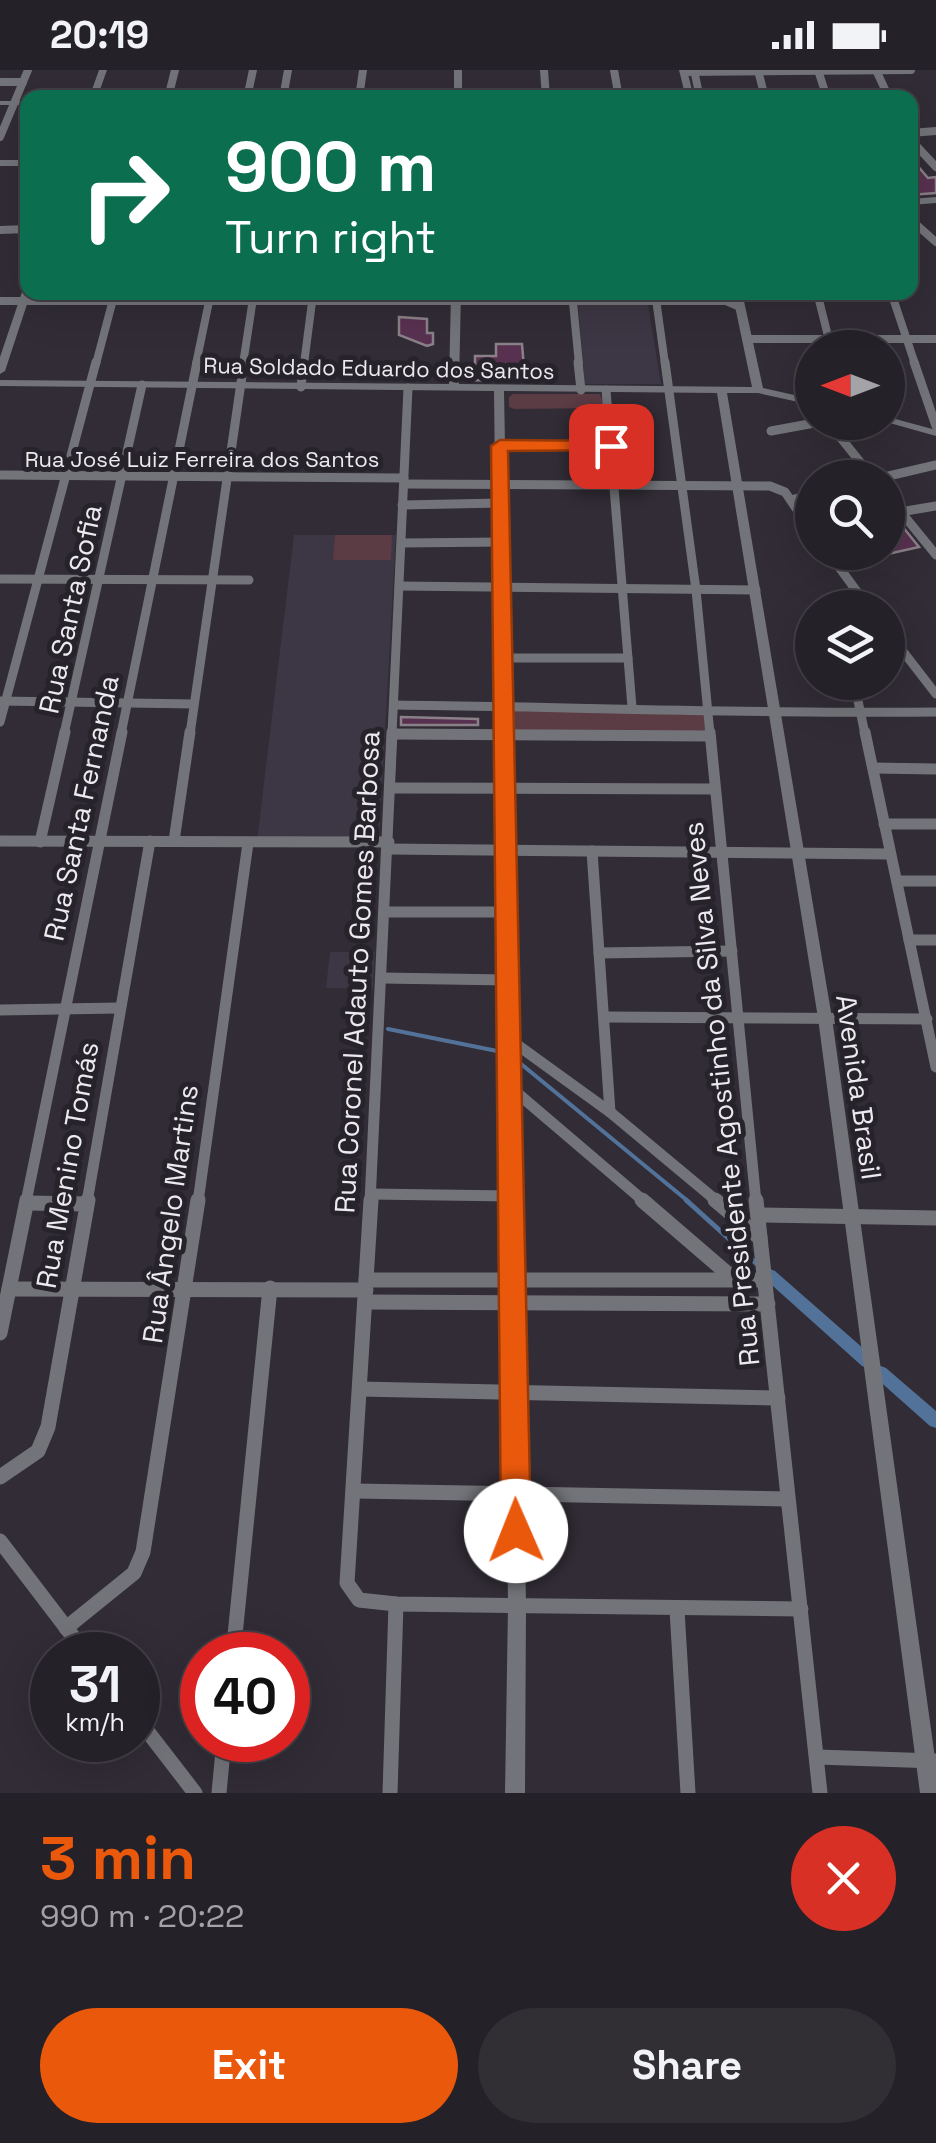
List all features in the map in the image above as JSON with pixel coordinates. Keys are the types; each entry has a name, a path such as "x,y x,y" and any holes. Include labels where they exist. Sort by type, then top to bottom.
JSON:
{"street":[{"path":"0,136 28,70"},
{"path":"689,71 911,70"},
{"path":"0,82 23,82"},
{"path":"0,103 20,103"},
{"path":"918,146 936,167"},
{"path":"0,301 46,300"},
{"path":"0,722 113,300"},
{"name":"Rua Santa Fernanda","path":"0,1333 209,300"},
{"path":"174,842 253,300"},
{"path":"288,300 323,300"},
{"path":"454,384 456,300"},
{"path":"572,300 581,390"},
{"name":"Rua Presidente Agostinho da Silva Neves","path":"656,300 696,590 820,1793"},
{"path":"708,300 740,307"},
{"path":"738,300 758,390"},
{"path":"819,300 827,330"},
{"path":"895,300 936,430 905,424"},
{"path":"0,371 24,301"},
{"path":"301,387 312,302"},
{"path":"747,339 795,341"},
{"path":"907,339 936,339"},
{"name":"Rua Soldado Eduardo dos Santos","path":"0,383 408,388 454,384 499,393"},
{"name":"Rua Soldado Eduardo dos Santos","path":"454,384 499,393 758,390 795,398"},
{"name":"Rua Santa Sofia","path":"40,842 142,385"},
{"name":"Rua Coronel Adauto Gomes Barbosa","path":"396,1604 368,1602 354,1596 347,1583 356,1491 372,1194 408,388"},
{"path":"606,390 632,707"},
{"name":"Avenida Brasil","path":"722,390 825,1018 931,1761 930,1793"},
{"path":"499,393 517,1605 515,1793"},
{"path":"771,432 795,427"},
{"path":"844,440 861,460"},
{"path":"500,446 611,446"},
{"path":"905,472 936,465"},
{"name":"Rua José Luiz Ferreira dos Santos","path":"0,475 760,485 779,487 791,500"},
{"path":"795,499 791,500 795,506"},
{"path":"402,505 501,503"},
{"path":"905,511 936,506"},
{"path":"905,518 936,556"},
{"path":"402,543 503,542"},
{"path":"0,579 249,580"},
{"path":"400,586 756,590"},
{"path":"905,654 936,694"},
{"path":"505,658 628,658"},
{"path":"859,700 890,854 929,1003 927,1019 936,1067"},
{"path":"3,701 194,704"},
{"path":"395,705 632,707 776,714 936,712"},
{"path":"394,734 710,736"},
{"path":"873,768 936,769"},
{"path":"391,788 714,789"},
{"path":"884,824 936,824"},
{"path":"0,841 388,845 724,855 890,854"},
{"name":"Rua Menino Tomás","path":"0,1477 38,1451 46,1438 150,842"},
{"name":"Rua Ângelo Martins","path":"66,1628 134,1573 143,1552 186,1288 248,843"},
{"path":"592,850 610,1112"},
{"path":"898,881 936,881"},
{"path":"385,912 507,912"},
{"path":"910,940 936,940"},
{"path":"599,952 732,951"},
{"path":"382,978 508,980"},
{"path":"0,1010 120,1008"},
{"path":"604,1017 927,1019"},
{"path":"508,1039 610,1112 760,1238"},
{"path":"509,1086 736,1280"},
{"path":"372,1194 511,1196"},
{"path":"28,1203 85,1204"},
{"path":"758,1215 936,1218"},
{"path":"366,1291 512,1279 765,1280"},
{"path":"235,1632 270,1288"},
{"path":"10,1289 270,1288 366,1291 513,1304 768,1304"},
{"path":"360,1389 778,1398"},
{"path":"356,1491 788,1500"},
{"path":"0,1541 69,1632"},
{"path":"390,1793 396,1604 801,1609"},
{"path":"677,1610 688,1793"},
{"path":"160,1748 195,1793"},
{"path":"817,1757 931,1761"},
{"path":"219,1793 222,1762"}],"shaded area":[{"path":"648,304 661,384 585,384 578,305"},
{"path":"513,394 600,394 605,408 514,409 509,407"},
{"path":"294,535 396,535 379,841 257,841"},
{"path":"335,535 392,535 391,560 333,560"},
{"path":"503,706 709,710 710,736 505,736"},
{"path":"330,952 375,952 373,989 326,988"}],"building":[{"path":"918,166 928,178 936,177 936,193 918,194"},
{"path":"399,317 427,319 427,333 433,333 433,344 427,346 399,335"},
{"path":"496,344 522,344 524,368 508,368 507,381 468,380 475,377 475,356 496,356"},
{"path":"905,530 919,547 905,550"},
{"path":"401,717 478,719 478,725 401,725"}],"waterway":[{"path":"388,1029 502,1052"},
{"path":"515,1059 689,1202"},
{"path":"686,1200 757,1264"},
{"path":"770,1275 867,1361"},
{"path":"881,1373 936,1421"}],"route":[{"path":"516,1531 500,446 611,446"}]}
